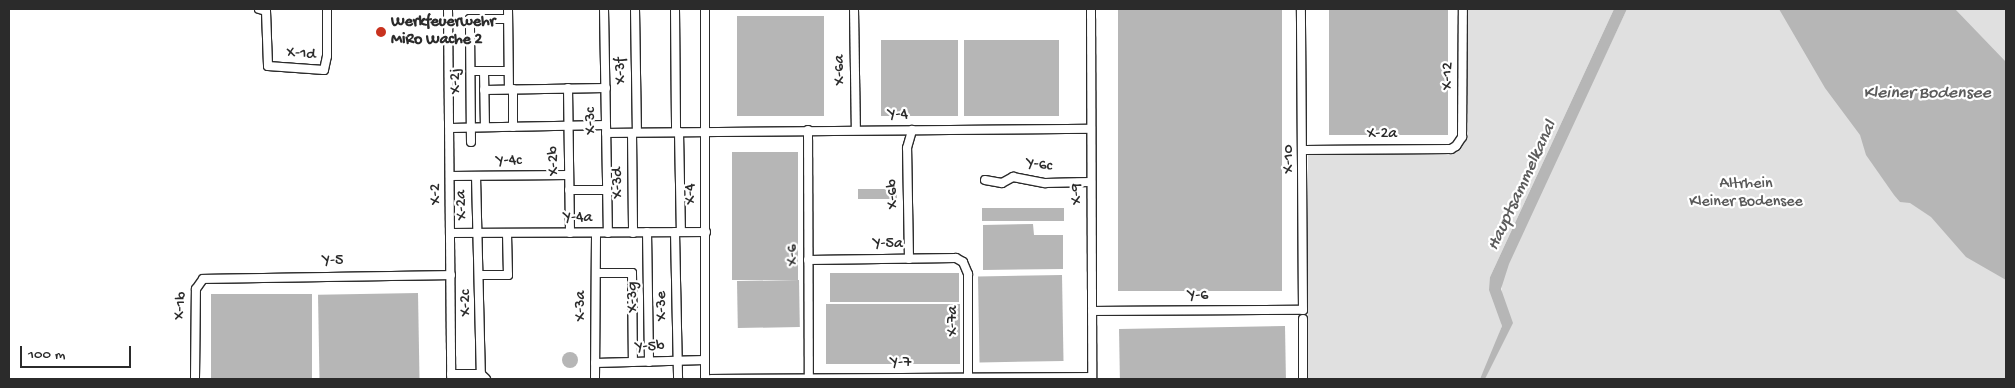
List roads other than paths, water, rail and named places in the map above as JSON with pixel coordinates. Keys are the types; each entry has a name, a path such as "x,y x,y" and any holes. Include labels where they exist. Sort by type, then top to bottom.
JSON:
{"street":[{"name":"X-1d","path":"262,10 268,66 324,70 328,56 327,9"},
{"name":"X-2","path":"448,9 451,377"},
{"path":"508,9 508,71 513,127"},
{"name":"X-3c","path":"604,9 608,233"},
{"name":"X-3f","path":"635,9 635,132"},
{"name":"X-3e","path":"675,9 678,132 678,379"},
{"name":"X-4","path":"705,379 706,9"},
{"name":"X-6a","path":"854,9 856,130"},
{"name":"X-9","path":"1091,9 1092,378"},
{"name":"X-10","path":"1301,9 1304,150 1303,310"},
{"name":"X-12","path":"1459,143 1463,9"},
{"name":"X-2j","path":"471,142 470,19 508,19"},
{"path":"471,71 508,71"},
{"path":"484,71 485,127"},
{"name":"X-2b","path":"568,88 570,233"},
{"path":"484,90 606,88"},
{"path":"450,128 568,126 635,132 705,131"},
{"name":"Y-4","path":"705,131 1091,129"},
{"name":"X-6","path":"808,130 809,379"},
{"name":"X-6b","path":"909,259 907,148 912,130"},
{"name":"X-3d","path":"634,232 635,132"},
{"name":"X-2a","path":"1304,150 1451,149 1459,143"},
{"name":"Y-4c","path":"450,176 569,175"},
{"name":"X-2a","path":"476,176 478,233"},
{"name":"Y-6c","path":"985,180 1002,183 1013,177 1045,183 1092,182"},
{"path":"569,190 607,190"},
{"name":"X-3g","path":"647,232 650,362"},
{"name":"Y-4a","path":"451,233 706,232"},
{"name":"X-2c","path":"478,233 481,275 483,377"},
{"path":"481,275 508,275 507,233"},
{"name":"X-3a","path":"595,379 596,233"},
{"name":"Y-5a","path":"808,260 956,258 966,265"},
{"name":"X-7a","path":"966,265 968,378"},
{"path":"596,273 632,273 633,362"},
{"name":"Y-5","path":"214,277 451,275"},
{"name":"X-1b","path":"194,379 196,289 203,279 214,277"},
{"name":"Y-6","path":"1092,311 1303,310"},
{"path":"1303,319 1303,379"},
{"name":"Y-5b","path":"595,363 705,360"},
{"path":"451,377 483,377"},
{"name":"Y-7","path":"711,379 1092,378"}],"water":[{"path":"1329,9 1448,9 1448,135 1329,135"},
{"path":"1614,9 1627,9 1509,264 1501,289 1513,323 1485,379 1480,379 1502,326 1489,290 1490,277"},
{"name":"Kleiner Bodensee","path":"1779,9 1955,9 2006,62 2006,280 1966,257 1931,217 1910,203 1900,202 1894,195 1866,155 1860,135 1825,88"},
{"path":"1118,10 1282,10 1282,291 1118,291"},
{"path":"737,16 824,16 824,116 737,116"},
{"path":"881,40 958,40 958,116 881,116"},
{"path":"964,40 1059,40 1059,116 964,116"},
{"path":"732,152 798,152 798,280 732,280"},
{"path":"858,189 897,189 897,199 858,199"},
{"path":"982,208 1064,208 1064,221 982,221"},
{"path":"1033,224 1034,235 1063,235 1063,269 983,270 983,225"},
{"path":"830,273 959,273 959,302 830,302"},
{"path":"1062,275 1064,361 980,362 978,276"},
{"path":"799,280 800,327 738,328 737,281"},
{"path":"418,293 420,379 319,379 318,295"},
{"path":"211,294 312,294 312,379 211,379"},
{"path":"826,304 960,304 960,364 826,364"},
{"path":"1285,326 1286,379 1120,379 1119,329"},
{"path":"567,352 573,352 578,357 576,366 567,368 562,363 562,357"}],"place":[{"name":"Werkfeuerwehr MiRo Wache 2","path":"381,32"}],"park label":[{"name":"Altrhein Kleiner Bodensee","path":"1746,194"}],"water label":[{"name":"Hauptsammelkanal","path":"1523,186"}]}
